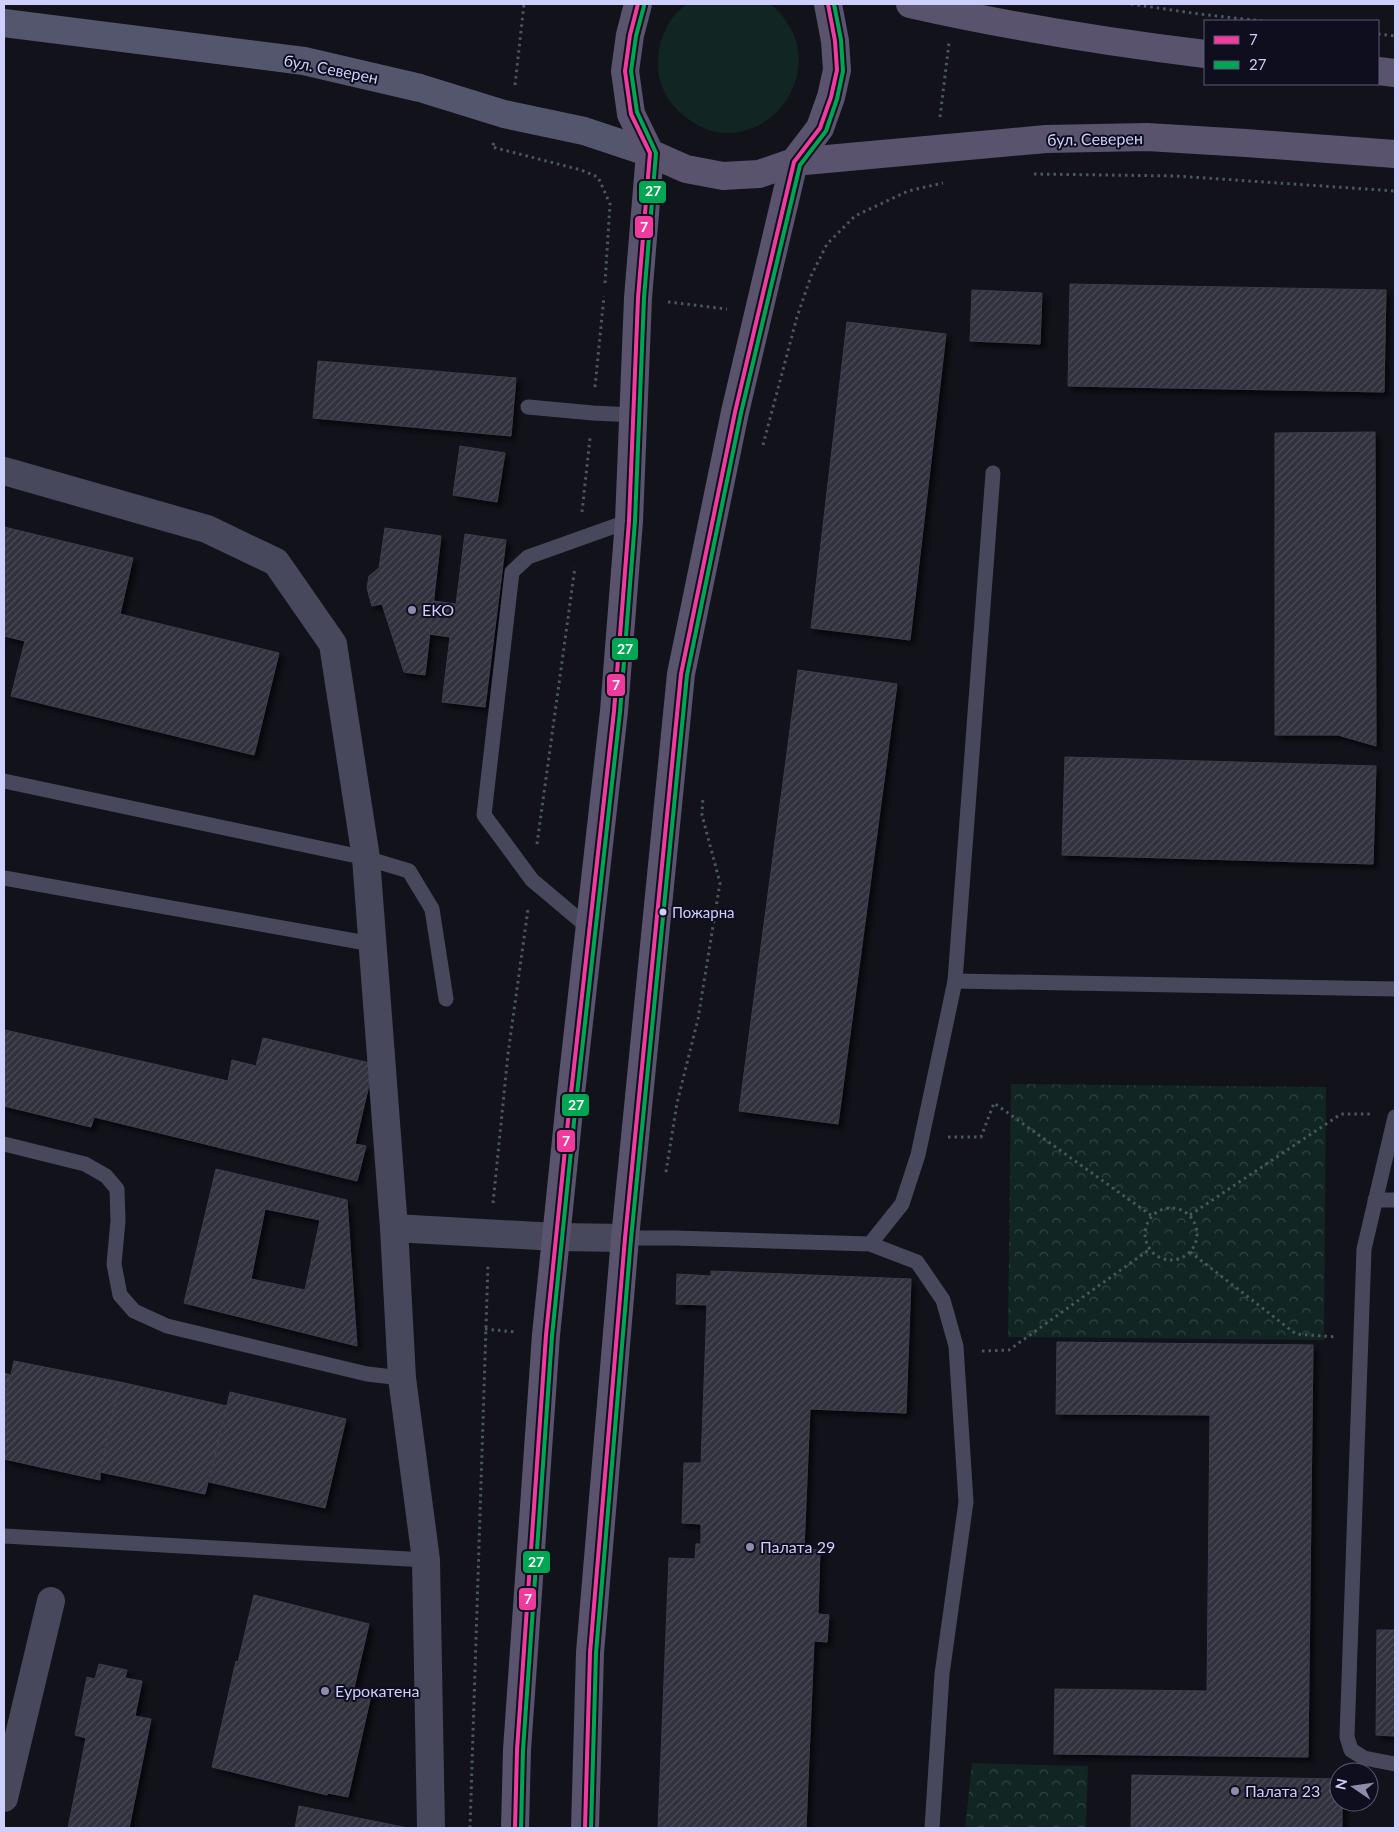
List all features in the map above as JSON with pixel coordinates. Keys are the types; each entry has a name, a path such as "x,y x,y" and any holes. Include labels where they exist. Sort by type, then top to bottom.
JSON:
{"main road":[{"path":"515,1828 517,1750 546,1335 614,711 629,521 638,298 650,153 630,114 625,71 638,4"},
{"path":"585,1828 590,1653 625,1238 681,674 735,412 794,162 820,128 838,70 828,4"},
{"path":"910,4 1104,41 1204,54"},
{"name":"бул. Северен","path":"4,23 304,62 420,88 504,114 584,132 650,153 686,170 723,176 759,174 794,162 1046,139 1147,137 1395,154"},
{"path":"1379,71 1395,73"}],"street":[{"path":"4,471 207,529 276,562 333,644 366,858 394,1228 402,1378 426,1560 431,1828"},
{"path":"394,1228 489,1234 625,1238"},
{"path":"4,1798 51,1601"}],"lane":[{"path":"528,407 634,415"},
{"path":"870,1244 902,1204 922,1138 955,981 993,473"},
{"path":"589,928 532,880 484,815 512,572 528,557 629,521"},
{"path":"4,781 366,858 409,871 432,909 446,999"},
{"path":"4,878 372,944"},
{"path":"955,981 1395,989"},
{"path":"1395,1117 1364,1248 1347,1737 1351,1750 1364,1758 1395,1764"},
{"path":"4,1144 85,1164 106,1176 117,1188 118,1221 114,1264 120,1295 134,1311 177,1328 367,1374 402,1378"},
{"path":"1375,1200 1395,1200"},
{"path":"625,1238 870,1244 917,1262 943,1300 956,1352 966,1502 942,1674 932,1828"},
{"path":"4,1536 426,1560"}],"path":[{"path":"515,84 524,4"},
{"path":"1132,4 1253,20"},
{"path":"1379,34 1395,36"},
{"path":"940,118 950,37"},
{"path":"492,147 581,170 598,177 610,204 605,286"},
{"path":"1033,174 1176,176 1395,191"},
{"path":"762,450 797,316 810,276 827,244 855,216 908,191 947,182"},
{"path":"470,1828 484,1329 489,1234 508,1054 579,540 604,295"},
{"path":"672,302 735,310"},
{"path":"665,1180 676,1103 698,1019 720,883 702,815 704,788"},
{"path":"922,1138 981,1136 994,1103 1152,1216"},
{"path":"1190,1215 1341,1114 1377,1114"},
{"path":"1168,1207 1184,1210 1190,1215 1194,1222 1197,1237 1190,1252 1174,1260 1165,1260 1156,1256 1146,1242 1144,1232 1146,1223 1159,1210 1168,1207"},
{"path":"956,1352 1009,1350 1150,1249"},
{"path":"1190,1252 1296,1334 1360,1339"}],"green space":[{"path":"687,4 770,4 783,17 793,33 798,52 798,70 793,88 784,104 771,118 755,127 737,132 717,132 703,128 691,121 678,111 669,100 662,87 658,73 659,48 669,23 680,9"},
{"path":"1011,1084 1326,1087 1324,1340 1008,1337"},
{"path":"972,1763 1088,1766 1086,1828 965,1828"}],"building":[{"path":"1070,284 1386,290 1384,392 1068,386"},
{"path":"972,290 1042,293 1040,344 970,341"},
{"path":"847,322 946,334 910,640 811,628"},
{"path":"318,361 516,378 511,436 313,418"},
{"path":"1375,432 1376,746 1338,735 1275,735 1275,433"},
{"path":"460,446 505,453 497,502 453,495"},
{"path":"4,527 133,558 120,614 279,653 254,755 11,696 25,641 4,636"},
{"path":"385,528 441,536 425,675 404,672 382,604 372,606 367,588 369,576 379,568"},
{"path":"465,534 506,540 485,707 442,702 450,637 429,634 433,601 456,604"},
{"path":"798,670 897,684 838,1124 739,1111"},
{"path":"1065,757 1376,766 1373,864 1062,855"},
{"path":"5,1030 228,1081 232,1060 256,1066 263,1038 374,1064 355,1144 366,1146 357,1181 94,1117 91,1127 4,1106"},
{"path":"216,1169 347,1200 357,1346 184,1303","holes":["265,1209 320,1220 305,1290 251,1279"]},
{"name":"Палата 29","path":"711,1271 911,1279 906,1413 810,1409 804,1549 820,1550 818,1614 829,1615 827,1642 814,1641 806,1828 658,1828 669,1558 695,1559 696,1544 701,1544 701,1524 682,1523 684,1463 701,1463 707,1305 676,1304 677,1274 711,1276"},
{"path":"1057,1342 1313,1345 1308,1757 1054,1754 1055,1689 1207,1691 1210,1415 1056,1414"},
{"path":"14,1361 120,1382 100,1472 100,1480 4,1459 4,1406"},
{"path":"4,1373 10,1375 4,1406"},
{"path":"120,1382 227,1406 205,1494 100,1472"},
{"path":"230,1392 346,1419 325,1508 209,1482"},
{"path":"254,1595 369,1624 354,1688 372,1691 348,1797 328,1793 327,1795 212,1767 236,1661 238,1662"},
{"path":"1377,1630 1395,1630 1395,1736 1376,1735"},
{"path":"99,1664 127,1670 125,1678 142,1681 135,1716 151,1719 129,1828 68,1828 86,1738 75,1735 87,1677 95,1679"},
{"name":"Палата 23","path":"1132,1775 1329,1779 1329,1812 1342,1812 1342,1828 1131,1828"},
{"path":"299,1806 408,1828 295,1828"}],"transit line":[{"name":"7","path":"515,1828 517,1750 546,1335 614,711 629,521 638,298 650,153 631,114 625,71 630,35 638,4"},
{"name":"7","path":"585,1828 590,1653 625,1238 681,674 735,412 794,162 820,128 831,97 837,70 835,41 828,4"},
{"name":"27","path":"591,1828 596,1653 631,1239 687,675 741,413 800,165 826,131 837,99 843,71 841,40 834,4"},
{"name":"27","path":"521,1828 523,1750 552,1336 620,712 635,521 644,298 656,153 637,112 631,71 636,36 644,6"}],"place":[{"name":"EKO","path":"412,610"},
{"name":"Пожарна","path":"663,912"},
{"name":"Палата 29","path":"750,1547"},
{"name":"Еурокатена","path":"325,1691"},
{"name":"Палата 23","path":"1235,1791"}]}
